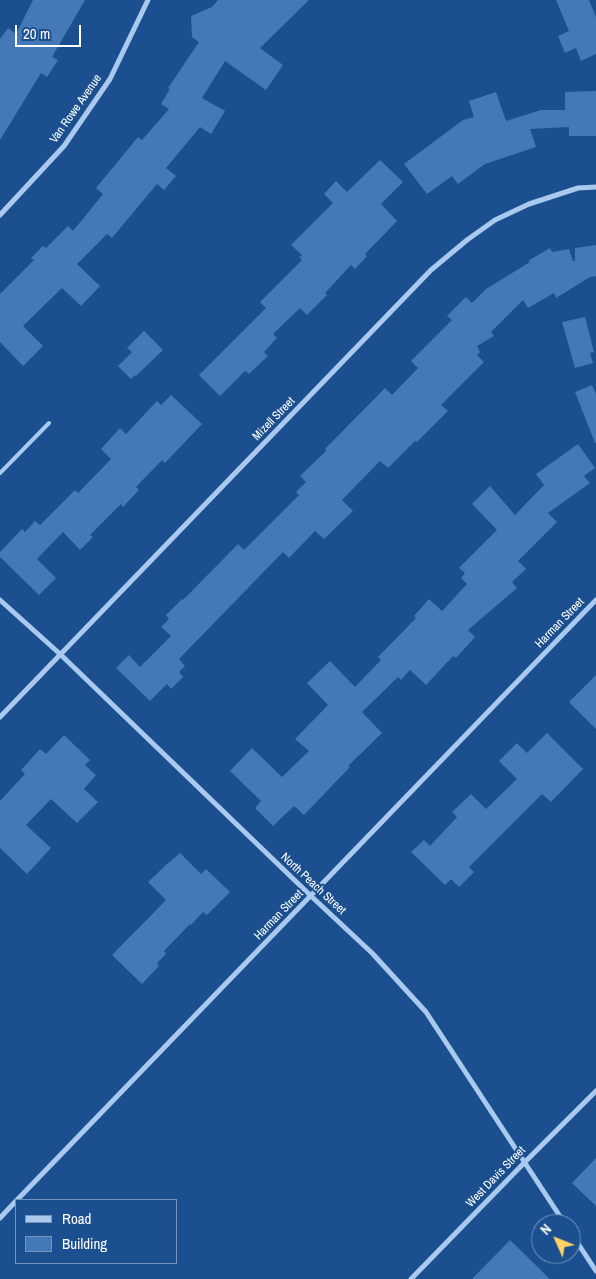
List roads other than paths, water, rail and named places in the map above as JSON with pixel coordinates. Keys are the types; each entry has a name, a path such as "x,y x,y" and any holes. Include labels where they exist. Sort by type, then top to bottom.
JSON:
{"street":[{"name":"Van Rowe Avenue","path":"0,215 70,138 110,79 148,0"},
{"name":"Mizell Street","path":"0,717 431,270 495,220 529,204 578,188 596,187"},
{"name":"North Peach Street","path":"0,600 60,654 310,896 372,953 426,1012 559,1214"},
{"name":"Harman Street","path":"19,1199 596,600"},
{"name":"West Davis Street","path":"411,1279 596,1091"},
{"name":"Harman Street","path":"0,1218 15,1203"},
{"path":"581,1248 596,1271"}],"lane":[{"path":"0,473 49,423"}]}
